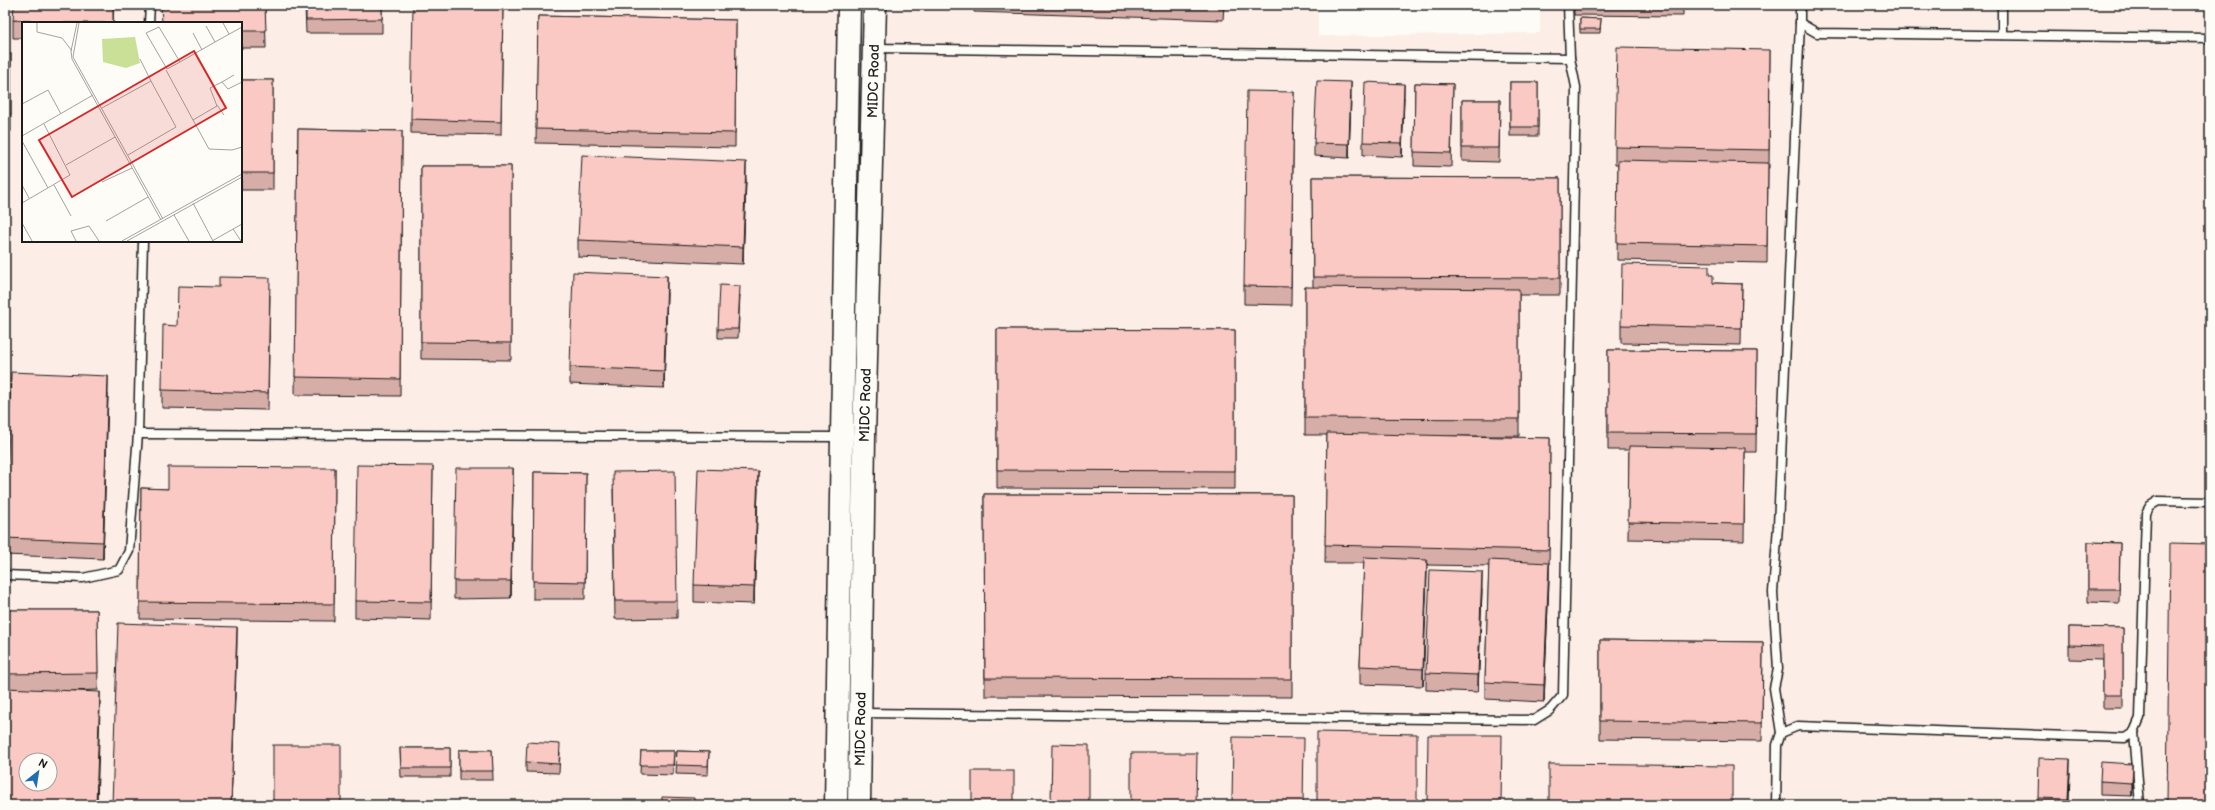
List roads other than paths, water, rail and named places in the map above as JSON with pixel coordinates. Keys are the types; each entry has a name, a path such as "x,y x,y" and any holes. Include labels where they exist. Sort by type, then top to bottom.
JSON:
{"street":[{"name":"MIDC Road","path":"849,5 853,437 860,713 859,805"},
{"name":"MIDC Road","path":"836,805 875,5"}],"lane":[{"path":"149,22 150,5"},
{"path":"860,713 1534,720 1550,710 1563,695 1576,87 1570,58 1568,5"},
{"path":"1776,805 1777,745 1781,733 1774,688 1778,669 1772,592 1778,526 1800,5"},
{"path":"2002,5 2002,35"},
{"path":"1800,23 1817,33 2210,38"},
{"path":"874,48 1570,58"},
{"path":"5,575 83,578 119,570 129,551 138,434 143,242"},
{"path":"138,434 853,437"},
{"path":"2140,805 2134,732 2140,718 2146,513 2150,506 2158,502 2210,502"},
{"path":"1781,733 1798,726 2125,738 2134,732"}]}
